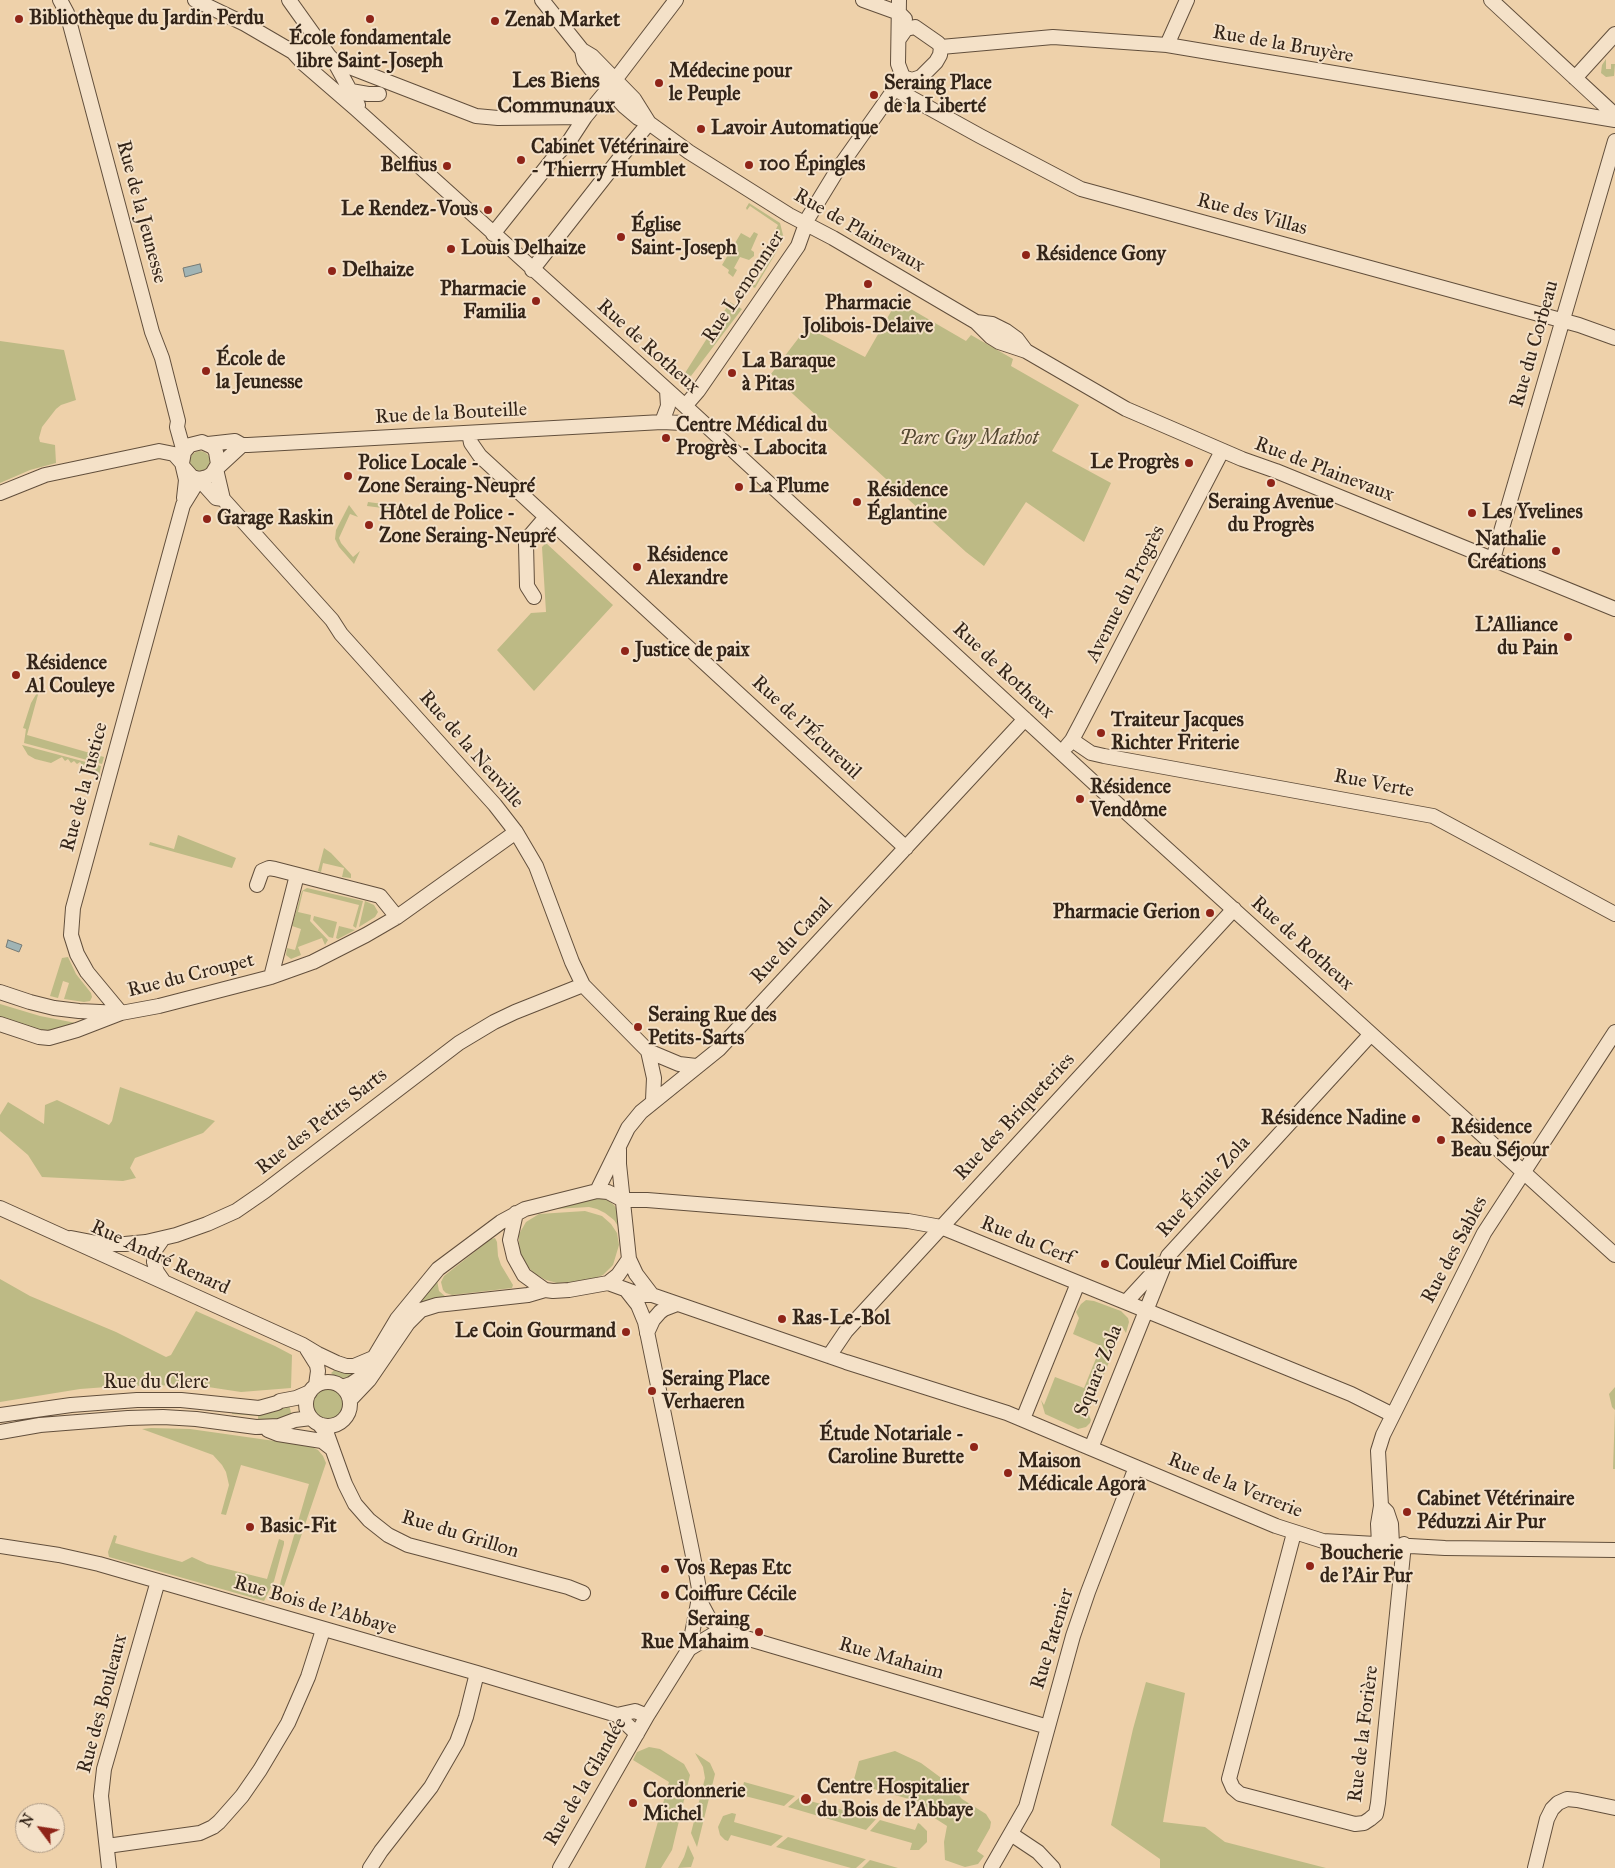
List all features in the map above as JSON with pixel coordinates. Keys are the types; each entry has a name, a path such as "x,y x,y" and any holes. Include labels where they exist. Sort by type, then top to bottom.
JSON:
{"street":[{"name":"Rue de la Jeunesse","path":"60,0 69,6 152,332 158,346 178,424 190,451"},
{"path":"195,0 245,24 293,52 312,51 339,65 476,116 498,118 585,117"},
{"path":"289,0 339,65 349,90 367,120"},
{"path":"542,0 582,50 592,56 611,84"},
{"path":"493,234 556,155 572,138 585,117 676,0"},
{"path":"862,0 899,6 915,27 941,47 940,55 936,62 921,77 912,80 903,77 898,64 899,6"},
{"path":"1168,45 1187,0"},
{"path":"1491,0 1615,114"},
{"path":"899,39 906,29 915,27"},
{"path":"1575,78 1615,34"},
{"name":"Rue de la Bruyère","path":"941,47 1053,37 1168,45 1615,120"},
{"path":"582,50 584,60 594,73 602,74 611,84"},
{"name":"Rue de Rotheux","path":"293,52 532,270 685,406 1090,779 1615,1255"},
{"path":"339,65 330,86 368,94 379,94"},
{"name":"Rue Lemonnier","path":"685,406 698,391 787,263 801,240 806,224 849,151 903,77"},
{"path":"367,120 371,105 382,86 380,79"},
{"name":"Rue de Plainevaux","path":"611,84 631,96 642,109 649,124"},
{"name":"Rue de Plainevaux","path":"611,84 632,114 689,152 789,215 976,322 992,324 1006,331 1017,339 1026,350 1126,409 1222,451 1276,471 1615,609"},
{"name":"Rue des Villas","path":"895,89 959,125 1082,189 1562,321 1615,338"},
{"path":"532,270 623,154 649,124"},
{"name":"Rue du Corbeau","path":"1493,559 1615,141"},
{"path":"667,390 667,420 679,421 684,415 685,406"},
{"name":"Rue de la Bouteille","path":"190,451 235,441 242,445 667,420 704,424"},
{"name":"Rue de la Jeunesse","path":"178,424 190,436 190,451"},
{"path":"162,449 178,424"},
{"name":"Rue de l'Écureuil","path":"469,433 471,444 480,456 906,848"},
{"path":"190,451 192,477 199,478 207,477 242,445"},
{"path":"0,493 44,474 162,449 174,454 190,451 216,452 218,458 216,469"},
{"name":"Rue de la Justice","path":"121,1013 81,964 71,935 71,920 76,895 186,499 186,480 190,451"},
{"name":"Avenue du Progrès","path":"1061,752 1072,740 1222,451"},
{"name":"Rue de la Neuville","path":"216,469 217,496"},
{"name":"Rue de la Justice","path":"186,499 199,478"},
{"name":"Rue de la Neuville","path":"199,478 332,620 339,631 495,805 516,832 536,866 572,962 583,985 648,1051 680,1064 696,1066"},
{"path":"186,499 199,491 217,496"},
{"path":"534,597 527,586 526,544 528,538 546,517"},
{"name":"Rue du Canal","path":"596,1191 633,1121 653,1100 719,1049 1025,719"},
{"name":"Rue Verte","path":"1072,740 1091,753 1104,756 1433,816 1615,914"},
{"path":"1090,779 1096,764 1104,756"},
{"name":"Rue du Croupet","path":"0,1024 39,1037 49,1038 77,1030 121,1013 159,1006 271,977 329,955 366,935 397,916 516,832"},
{"path":"257,885 260,873 265,869 275,869 380,896 397,916"},
{"name":"Rue du Croupet","path":"271,977 297,875"},
{"name":"Rue des Briqueteries","path":"829,1356 846,1331 1234,909"},
{"name":"Rue des Petits Sarts","path":"71,1238 102,1244 125,1244 162,1240 207,1224 251,1202 426,1067 477,1031 515,1012 583,985"},
{"name":"Rue du Croupet","path":"0,992 54,1008 79,1012 121,1013"},
{"name":"Rue des Sables","path":"1392,1544 1378,1524 1381,1506 1378,1452 1383,1434 1479,1242 1615,1032"},
{"name":"Rue Émile Zola","path":"1126,1302 1371,1034"},
{"path":"648,1051 654,1078 653,1100"},
{"path":"619,1149 629,1259 636,1274 663,1301"},
{"path":"350,1400 369,1380 395,1332 438,1269 501,1222 540,1205 596,1191 608,1192 623,1200"},
{"name":"Rue du Cerf","path":"623,1200 647,1200 751,1210 899,1220 941,1227 1351,1394 1393,1415"},
{"name":"Rue André Renard","path":"0,1208 71,1238 346,1366 362,1364 373,1358"},
{"path":"516,1214 510,1240 514,1257 524,1275 545,1290"},
{"path":"162,1240 155,1250 154,1262 157,1272 164,1282"},
{"name":"Rue Émile Zola","path":"1145,1310 1168,1256"},
{"path":"313,1389 327,1382 338,1385 351,1384 363,1376 373,1358 395,1332 414,1315 428,1307 528,1295 545,1290 596,1286 608,1283 618,1274 629,1259"},
{"name":"Rue de la Verrerie","path":"608,1283 627,1291 663,1301 1023,1419 1294,1533 1332,1542 1445,1548 1615,1550"},
{"path":"1023,1419 1078,1283"},
{"name":"Rue Mahaim","path":"627,1291 635,1300 642,1314 647,1333 700,1596 705,1613 714,1623 722,1629 739,1636 1048,1727"},
{"path":"642,1314 644,1305 663,1301"},
{"path":"647,1333 663,1301"},
{"name":"Square Zola","path":"1091,1448 1145,1310"},
{"path":"303,1345 311,1354 318,1371 306,1404 315,1421 330,1426 341,1422 349,1412 350,1400 347,1393 338,1385"},
{"name":"Rue André Renard","path":"318,1354 338,1385"},
{"name":"Rue du Clerc","path":"0,1415 71,1405 137,1400 181,1400 259,1408 296,1398 313,1389"},
{"name":"Rue du Clerc","path":"0,1432 40,1425 163,1417 263,1426 279,1426 295,1420 315,1421"},
{"name":"Rue du Grillon","path":"315,1421 327,1434 345,1484 355,1504 369,1520 398,1540 426,1550 568,1587 583,1593"},
{"name":"Rue du Grillon","path":"334,1453 341,1422"},
{"name":"Rue du Clerc","path":"0,1440 31,1432 40,1425"},
{"path":"263,1426 278,1434 322,1441 334,1453"},
{"name":"Rue Patenier","path":"991,1868 1014,1830 1030,1796 1073,1636 1136,1467"},
{"name":"Rue de la Forière","path":"1294,1533 1229,1779 1240,1794 1355,1824 1370,1820 1376,1814 1378,1803 1392,1544"},
{"name":"Rue Bois de l'Abbaye","path":"0,1546 68,1557 158,1581 617,1715 635,1711 647,1716"},
{"name":"Rue des Bouleaux","path":"109,1868 101,1796 104,1769 158,1581"},
{"name":"Rue Mahaim","path":"647,1716 689,1649 700,1596"},
{"name":"Rue Mahaim","path":"689,1649 715,1635 722,1629"},
{"path":"107,1846 200,1833 219,1822 242,1796 275,1747 288,1723 308,1677 323,1630"},
{"path":"370,1868 380,1851 431,1786 457,1742 466,1717 477,1673"},
{"name":"Rue Bois de l'Abbaye","path":"617,1715 628,1728 637,1734"},
{"name":"Rue de la Glandée","path":"560,1868 647,1716"},
{"path":"1535,1868 1547,1819 1552,1809 1558,1803 1567,1800 1577,1800 1615,1808"},
{"path":"1014,1830 1053,1868"}],"green space":[{"path":"1606,59 1606,69 1611,69 1611,64 1615,64 1614,76 1606,77 1601,73 1602,65"},
{"path":"749,203 780,223 784,239 755,288 749,285 750,283 755,285 766,267 763,265 766,261 769,262 783,239 776,234 775,231 778,225 750,206 747,210 746,208"},
{"path":"754,232 758,234 751,250 754,252 754,256 749,260 740,257 734,268 737,270 733,277 728,273 729,270 722,265 741,233 750,238"},
{"name":"Parc Guy Mathot","path":"897,301 966,341 971,335 1013,359 1011,366 1079,405 1052,451 1111,483 1084,542 1026,502 984,566 966,552 771,374 807,327 865,357"},
{"path":"730,302 742,309 691,376 685,373"},
{"path":"0,341 64,350 76,400 61,405 42,427 39,438 40,442 55,445 56,463 30,470 0,483"},
{"path":"200,451 207,454 210,461 207,468 200,471 193,468 190,461 193,454"},
{"path":"368,502 405,507 403,518 397,519 398,510 367,506"},
{"path":"349,505 358,517 350,514 339,538 353,557 360,551 354,564 339,547 335,539 336,530"},
{"path":"546,543 613,605 534,691 497,650 531,613 546,612 542,547"},
{"path":"38,691 27,735 104,757 102,764 24,743 26,729 23,728 31,703"},
{"path":"22,745 101,766 99,776 81,772 89,767 87,764 83,766 80,762 77,764 74,761 71,763 68,759 65,761 62,757 51,763 35,759 28,755"},
{"path":"178,835 236,858 232,868 149,845 150,842 174,849"},
{"path":"324,848 351,874 351,878 342,877 344,868 323,863 321,872 318,871"},
{"path":"307,888 363,901 356,928 353,926 359,905 303,891 298,912 311,915 310,921 328,940 325,945 322,938 298,947 301,955 291,959 286,955 287,948 295,950 301,929 292,926 302,891"},
{"path":"365,901 374,905 378,912 375,917 359,927"},
{"path":"314,916 337,922 333,938 329,937 313,920"},
{"path":"339,926 355,930 338,939 336,938"},
{"path":"68,957 76,974 91,993 90,1001 64,999 69,983 63,981 58,998 50,996 62,958"},
{"path":"0,1004 40,1016 76,1023 48,1032 40,1031 0,1017"},
{"path":"120,1087 215,1121 203,1133 135,1158 130,1168 136,1178 123,1181 42,1177 28,1155 0,1131 0,1115 8,1102 44,1124 45,1105 57,1100 109,1125 112,1121"},
{"path":"593,1197 605,1198 614,1205 618,1211 620,1229 614,1220 597,1209 589,1207 554,1209"},
{"path":"585,1211 602,1216 617,1233 619,1245 613,1265 603,1275 587,1281 557,1283 535,1274 527,1266 520,1252 519,1234 526,1222 539,1214"},
{"path":"495,1238 501,1265 513,1285 512,1288 452,1295 446,1293 441,1282 444,1276 491,1239"},
{"path":"0,1279 30,1296 116,1332 166,1357 171,1355 196,1311 292,1355 291,1388 241,1392 195,1385 120,1386 80,1389 0,1402"},
{"path":"437,1280 439,1291 446,1297 400,1321"},
{"path":"1086,1300 1121,1311 1128,1318 1129,1322 1126,1333 1123,1328 1088,1413 1091,1420 1090,1423 1086,1427 1078,1429 1045,1414 1041,1400 1044,1405 1055,1377 1084,1388 1101,1346 1073,1334 1079,1318 1076,1312"},
{"path":"337,1368 363,1368 343,1382 331,1373"},
{"path":"328,1387 340,1392 345,1404 340,1416 328,1421 316,1416 311,1404 316,1392"},
{"path":"1615,1387 1615,1410 1612,1407 1609,1394"},
{"path":"289,1404 292,1417 273,1423 258,1419 258,1416 232,1414 232,1412 259,1414"},
{"path":"1615,1410 1615,1469 1613,1469"},
{"path":"142,1429 190,1429 310,1446 318,1450 323,1456 326,1463 279,1601 278,1594 281,1580 309,1484 241,1465 226,1515 221,1514 229,1485 222,1465 213,1455"},
{"path":"114,1535 117,1536 115,1543 146,1552 182,1562 192,1557 207,1564 267,1579 279,1539 284,1541 284,1544 274,1581 264,1601 109,1557 108,1552"},
{"path":"1146,1682 1185,1693 1163,1822 1205,1827 1225,1842 1326,1868 1160,1868 1160,1859 1111,1825"},
{"path":"649,1747 660,1749 684,1764 690,1775 672,1850 661,1868 645,1868 669,1782 633,1760 637,1752"},
{"path":"895,1751 921,1763 948,1783 962,1799 986,1814 991,1822 990,1828 977,1851 984,1856 978,1864 965,1867 945,1860 944,1842 947,1826 922,1810 923,1803 853,1783 859,1761"},
{"path":"695,1753 710,1763 715,1774 697,1847 691,1833 705,1778 703,1767"},
{"path":"744,1782 795,1796 784,1806 741,1795"},
{"path":"799,1798 876,1819 866,1830 788,1807"},
{"path":"732,1813 736,1814 734,1822 783,1836 771,1846 731,1835 728,1841 725,1840 720,1835 718,1827 723,1816"},
{"path":"880,1820 915,1830 918,1823 927,1831 927,1842 919,1850 910,1850 912,1843 870,1831"},
{"path":"788,1837 866,1859 856,1868 851,1868 776,1847"},
{"path":"688,1845 694,1858 691,1867 678,1868 684,1857"},
{"path":"870,1860 898,1868 862,1868"}],"shaded area":[{"path":"200,264 202,272 185,277 183,268"},
{"path":"8,940 22,945 19,952 6,947"}],"place":[{"name":"Bibliothèque du Jardin Perdu","path":"19,19"},
{"name":"École fondamentale libre Saint-Joseph","path":"370,19"},
{"name":"Zenab Market","path":"495,21"},
{"name":"Médecine pour le Peuple","path":"659,83"},
{"name":"Seraing Place de la Liberté","path":"874,95"},
{"name":"Lavoir Automatique","path":"701,129"},
{"name":"Cabinet Vétérinaire - Thierry Humblet","path":"521,160"},
{"name":"100 Épingles","path":"749,165"},
{"name":"Belfius","path":"447,166"},
{"name":"Le Rendez-Vous","path":"488,210"},
{"name":"Église Saint-Joseph","path":"621,237"},
{"name":"Louis Delhaize","path":"451,249"},
{"name":"Résidence Gony","path":"1026,255"},
{"name":"Delhaize","path":"332,271"},
{"name":"Pharmacie Jolibois-Delaive","path":"868,284"},
{"name":"Pharmacie Familia","path":"536,301"},
{"name":"École de la Jeunesse","path":"206,371"},
{"name":"La Baraque à Pitas","path":"732,373"},
{"name":"Centre Médical du Progrès - Labocita","path":"666,438"},
{"name":"Le Progrès","path":"1189,463"},
{"name":"Police Locale - Zone Seraing-Neupré","path":"348,476"},
{"name":"Seraing Avenue du Progrès","path":"1271,483"},
{"name":"La Plume","path":"739,487"},
{"name":"Résidence Églantine","path":"857,502"},
{"name":"Les Yvelines","path":"1472,513"},
{"name":"Garage Raskin","path":"207,519"},
{"name":"Hôtel de Police - Zone Seraing-Neupré","path":"369,525"},
{"name":"Nathalie Créations","path":"1556,551"},
{"name":"Résidence Alexandre","path":"637,567"},
{"name":"L'Alliance du Pain","path":"1568,637"},
{"name":"Justice de paix","path":"625,651"},
{"name":"Résidence Al Couleye","path":"16,675"},
{"name":"Traiteur Jacques Richter Friterie","path":"1101,733"},
{"name":"Résidence Vendôme","path":"1080,799"},
{"name":"Pharmacie Gerion","path":"1210,913"},
{"name":"Seraing Rue des Petits-Sarts","path":"638,1027"},
{"name":"Résidence Nadine","path":"1416,1119"},
{"name":"Résidence Beau Séjour","path":"1441,1140"},
{"name":"Couleur Miel Coiffure","path":"1105,1264"},
{"name":"Ras-Le-Bol","path":"782,1319"},
{"name":"Le Coin Gourmand","path":"626,1332"},
{"name":"Seraing Place Verhaeren","path":"652,1391"},
{"name":"Étude Notariale - Caroline Burette","path":"974,1447"},
{"name":"Maison Médicale Agora","path":"1008,1473"},
{"name":"Cabinet Vétérinaire Péduzzi Air Pur","path":"1407,1512"},
{"name":"Basic-Fit","path":"250,1527"},
{"name":"Boucherie de l'Air Pur","path":"1310,1566"},
{"name":"Vos Repas Etc","path":"665,1569"},
{"name":"Coiffure Cécile","path":"665,1595"},
{"name":"Seraing Rue Mahaim","path":"759,1632"},
{"name":"Centre Hospitalier du Bois de l'Abbaye","path":"806,1799"},
{"name":"Cordonnerie Michel","path":"633,1803"}],"district":[{"name":"Les Biens Communaux","path":"556,94"}]}
